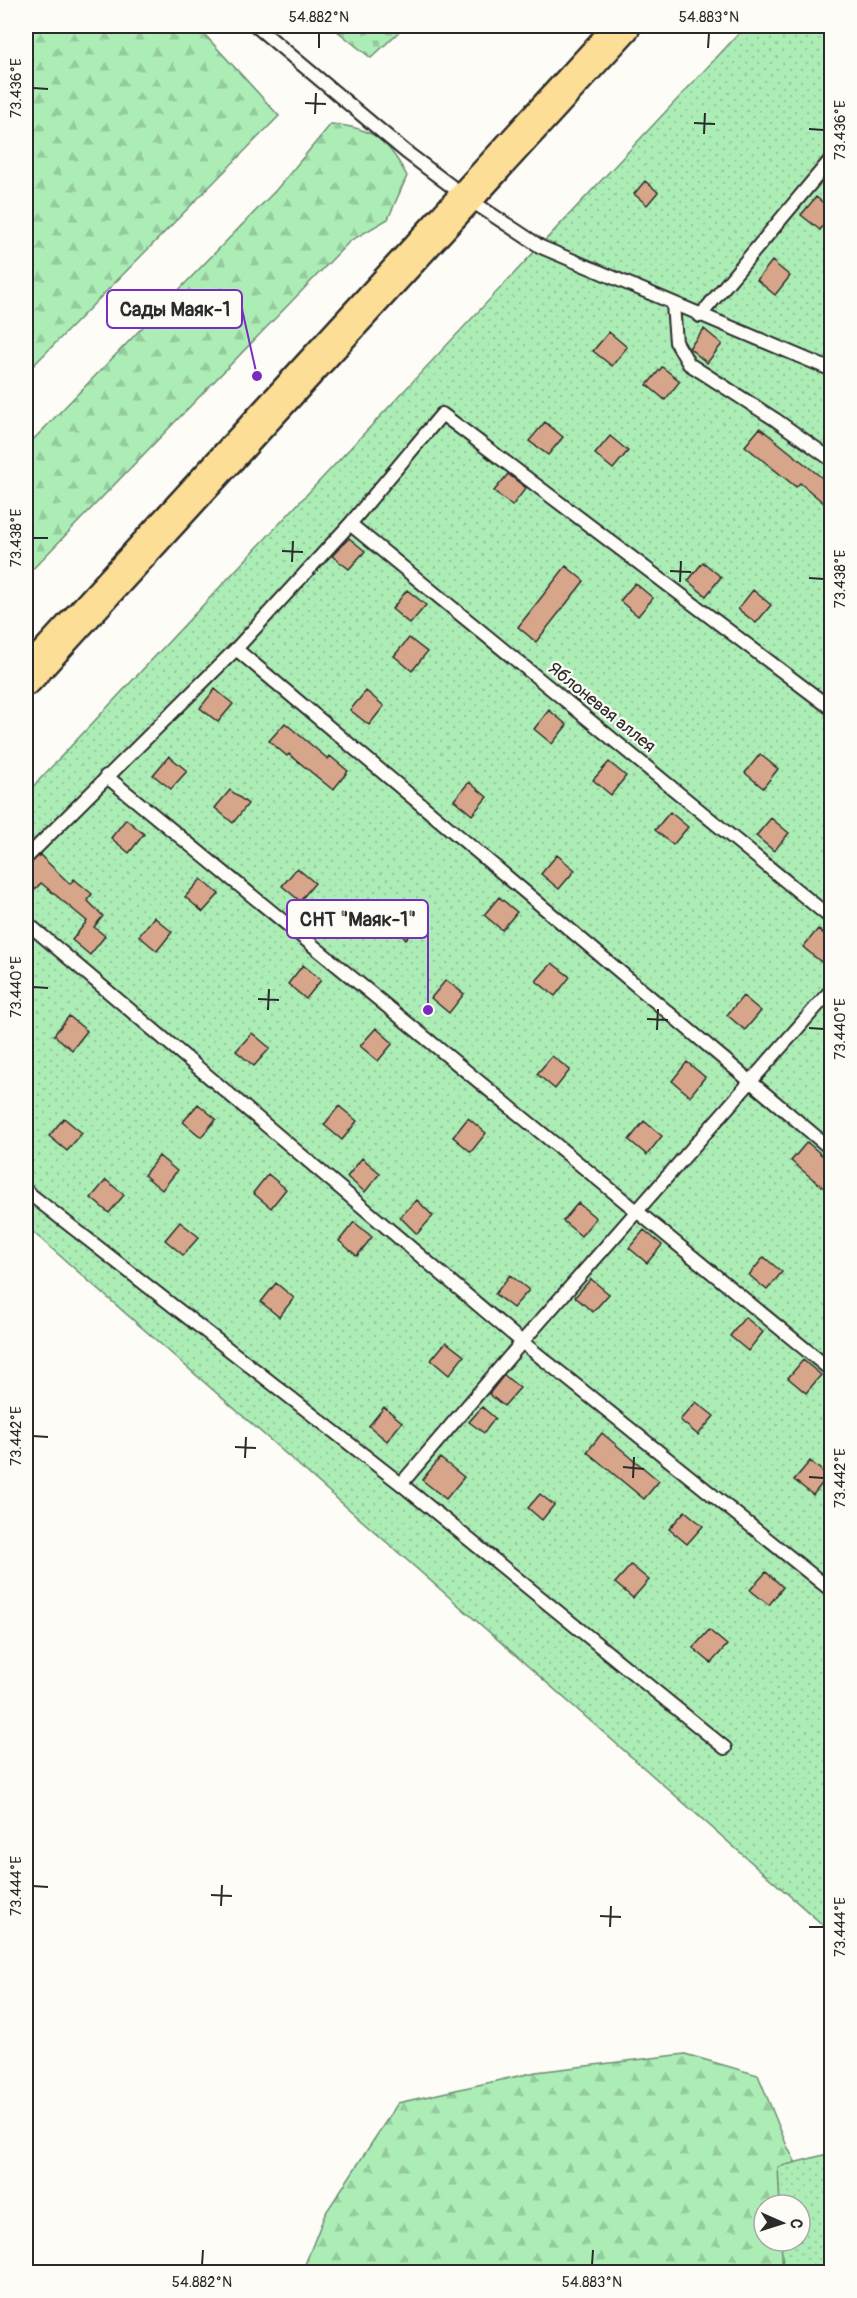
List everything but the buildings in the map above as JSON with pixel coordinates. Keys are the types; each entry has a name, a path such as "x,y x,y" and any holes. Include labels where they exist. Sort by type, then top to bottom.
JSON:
{"highway":[{"path":"26,678 623,26"}],"lane":[{"path":"256,26 406,152 467,198 541,247 831,370"},
{"path":"700,316 831,158"},
{"path":"673,304 676,342 689,364 776,420 831,460"},
{"path":"26,858 236,648 350,524 442,414 831,709"},
{"name":"Яблоневая аллея","path":"350,524 831,919"},
{"path":"236,648 831,1150"},
{"path":"106,776 831,1371"},
{"path":"26,922 522,1342 831,1591"},
{"path":"401,1485 522,1342 831,989"},
{"path":"26,1191 401,1485 725,1748"}],"green space":[{"path":"26,26 205,35 279,116 26,373"},
{"path":"331,26 405,26 371,58"},
{"path":"746,26 831,26 831,1932 26,1226 26,794"},
{"path":"331,124 369,132 386,144 400,163 407,176 388,219 350,241 26,576 26,447 276,190"},
{"path":"685,2054 758,2075 787,2146 811,2193 752,2193 752,2253 812,2253 812,2194 831,2231 831,2272 302,2272 325,2214 398,2103 536,2072"},
{"path":"831,2153 831,2272 783,2272 782,2253 812,2253 812,2193 779,2193 778,2167"}],"place":[{"name":"Сады Маяк-1","path":"257,376"},
{"name":"СНТ \"Маяк-1\"","path":"428,1010"}]}
